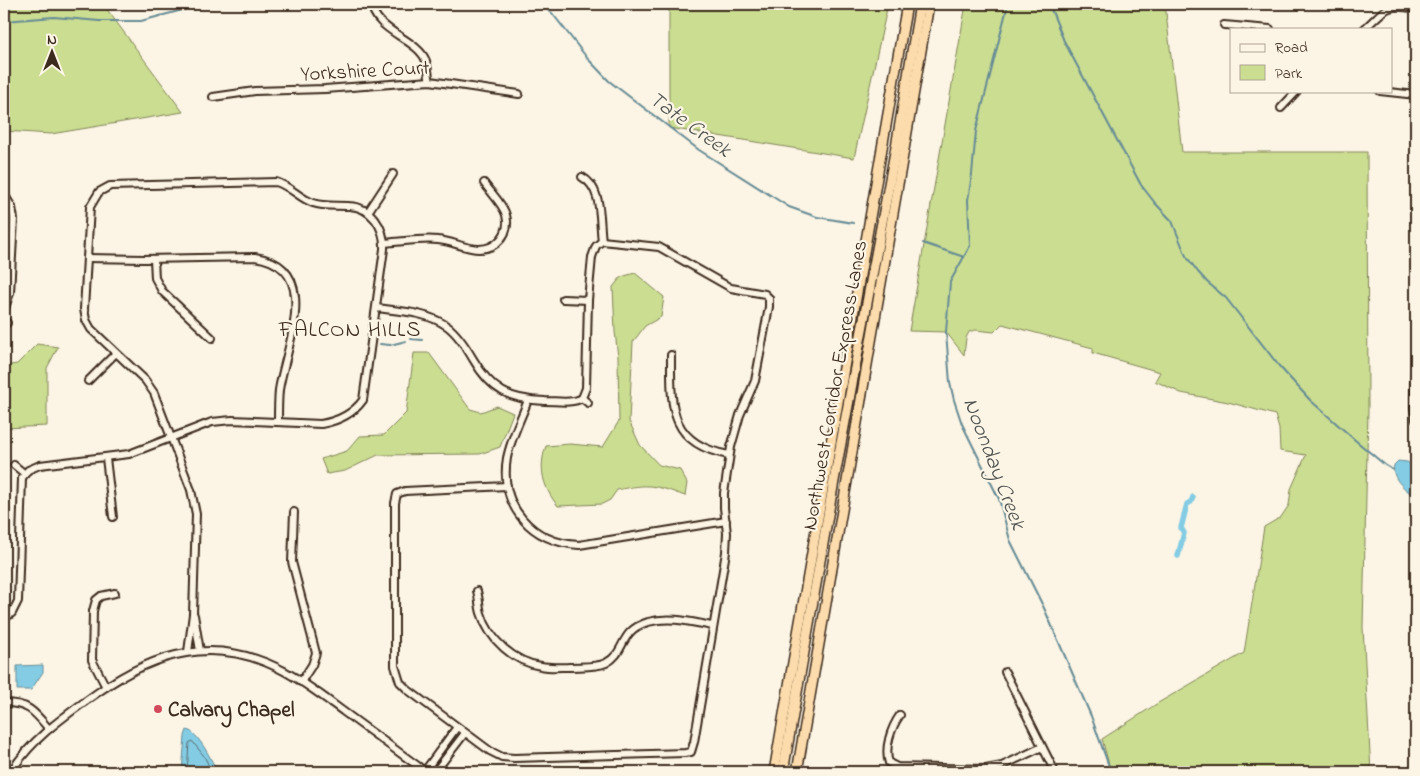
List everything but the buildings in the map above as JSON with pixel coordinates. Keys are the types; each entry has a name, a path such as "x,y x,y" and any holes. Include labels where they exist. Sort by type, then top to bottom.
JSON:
{"highway":[{"path":"774,772 908,4"},
{"name":"Northwest Corridor Express Lanes","path":"783,772 920,4"},
{"path":"797,772 929,4"},
{"path":"791,772 819,644"}],"street":[{"path":"372,4 372,8 382,23 417,50 426,60 430,81"},
{"path":"1365,28 1384,9 1396,6 1416,9"},
{"path":"1224,25 1258,28"},
{"name":"Yorkshire Court","path":"213,97 255,91 325,89 430,81 463,84 519,94"},
{"path":"1281,108 1296,92"},
{"path":"1389,92 1416,95"},
{"path":"368,212 393,174"},
{"path":"582,177 587,179 595,191 602,241"},
{"path":"4,619 12,613 18,601 22,478 28,470 48,464 106,458 137,452 172,438 218,421 278,421 322,424 342,418 356,408 363,400 384,243 380,225 368,212 355,206 313,202 290,187 276,182 110,186 99,192 90,207 84,309 86,320 92,329 150,386 159,402 172,438 191,490 196,508 193,614 188,652"},
{"path":"384,243 438,240 478,249 491,247 500,241 504,234 506,221 504,210 484,184"},
{"path":"4,194 12,207 14,219 10,293 4,311"},
{"path":"376,308 418,314 446,325 462,341 481,372 494,386 511,396 528,400 573,401 582,398 586,388 588,300 592,257 596,246 602,241 658,247 671,252 731,288 771,296 755,381 740,415 730,454 724,493 726,552 693,754 507,758 496,754 465,733 403,686 396,673 395,492 506,486"},
{"path":"87,258 255,257 269,260 279,266 292,284 295,314 279,391 278,421"},
{"path":"154,259 155,278 162,292 212,338"},
{"path":"563,299 588,300"},
{"path":"1416,317 1414,407 1416,420"},
{"path":"88,380 116,353"},
{"path":"671,355 671,397 679,426 694,442 712,450 730,454"},
{"path":"582,398 588,403"},
{"path":"528,400 508,456 506,486 515,509 540,535 549,540 568,545 579,545 726,521"},
{"path":"106,458 113,517"},
{"path":"14,465 25,474"},
{"path":"294,512 293,566 316,650 314,661 301,682"},
{"path":"477,591 481,613 495,639 518,659 541,666 600,665 614,657 629,632 641,625 656,620 672,619 713,626"},
{"path":"106,686 92,660 93,611 96,600 101,596 115,593"},
{"path":"193,614 200,651"},
{"path":"11,772 28,749 49,729 106,686 124,674 148,663 188,652 227,652 256,660 284,671 425,772 457,727"},
{"path":"1005,672 1055,772"},
{"path":"4,704 28,707 49,729"},
{"path":"900,715 892,728 886,765 897,767 986,769 1002,766 1042,747"},
{"path":"435,772 465,733"}],"green space":[{"path":"4,4 103,4 183,112 51,134 4,131"},
{"path":"669,4 888,4 854,158 669,128"},
{"path":"966,4 1165,4 1182,152 1367,152 1368,409 1363,627 1371,772 1111,772 1102,739 1158,703 1244,653 1264,527 1281,517 1289,505 1291,489 1306,455 1280,451 1279,429 1275,415 1228,402 1181,393 1155,381 1160,372 1093,353 1093,348 1002,324 994,332 975,330 969,332 966,338 964,355 946,332 909,331"},
{"path":"635,273 664,297 661,317 645,326 633,342 629,421 640,445 659,465 680,470 687,483 685,496 659,487 637,486 617,490 610,500 602,504 558,506 543,478 542,462 546,446 570,444 603,447 619,421 618,357 613,287 621,277"},
{"path":"37,344 58,347 47,368 47,426 4,428 4,366 17,364"},
{"path":"414,353 429,353 470,409 481,412 497,406 513,413 500,447 480,454 378,455 345,471 327,474 321,459 347,451 360,436 384,435 406,413"}],"water":[{"path":"1398,461 1407,462 1416,467 1416,498 1397,480 1394,465"},
{"path":"43,665 43,672 31,690 17,690 17,666"},
{"path":"187,730 196,736 209,755 217,772 182,772"}],"waterway":[{"name":"Tate Creek","path":"4,21 54,17 99,21 141,21 205,4"},
{"name":"Tate Creek","path":"539,4 552,13 588,59 609,81 699,150 789,207 817,217 853,223"},
{"name":"Noonday Creek","path":"1008,4 976,131 968,200 970,246 950,282 946,332 950,383 962,424 999,499 1010,540 1044,608 1091,716 1111,772"},
{"path":"1049,4 1064,41 1141,185 1172,221 1186,256 1207,282 1226,298 1279,366 1310,400 1355,440 1393,470"},
{"name":"Tate Creek","path":"923,243 964,257"},
{"path":"411,339 422,340"},
{"path":"380,344 390,345 406,341"},
{"path":"1178,556 1184,533 1181,528 1187,504 1191,502 1193,497"}],"place":[{"name":"Calvary Chapel","path":"158,709"}],"district":[{"name":"FALCON HILLS","path":"350,328"}]}
